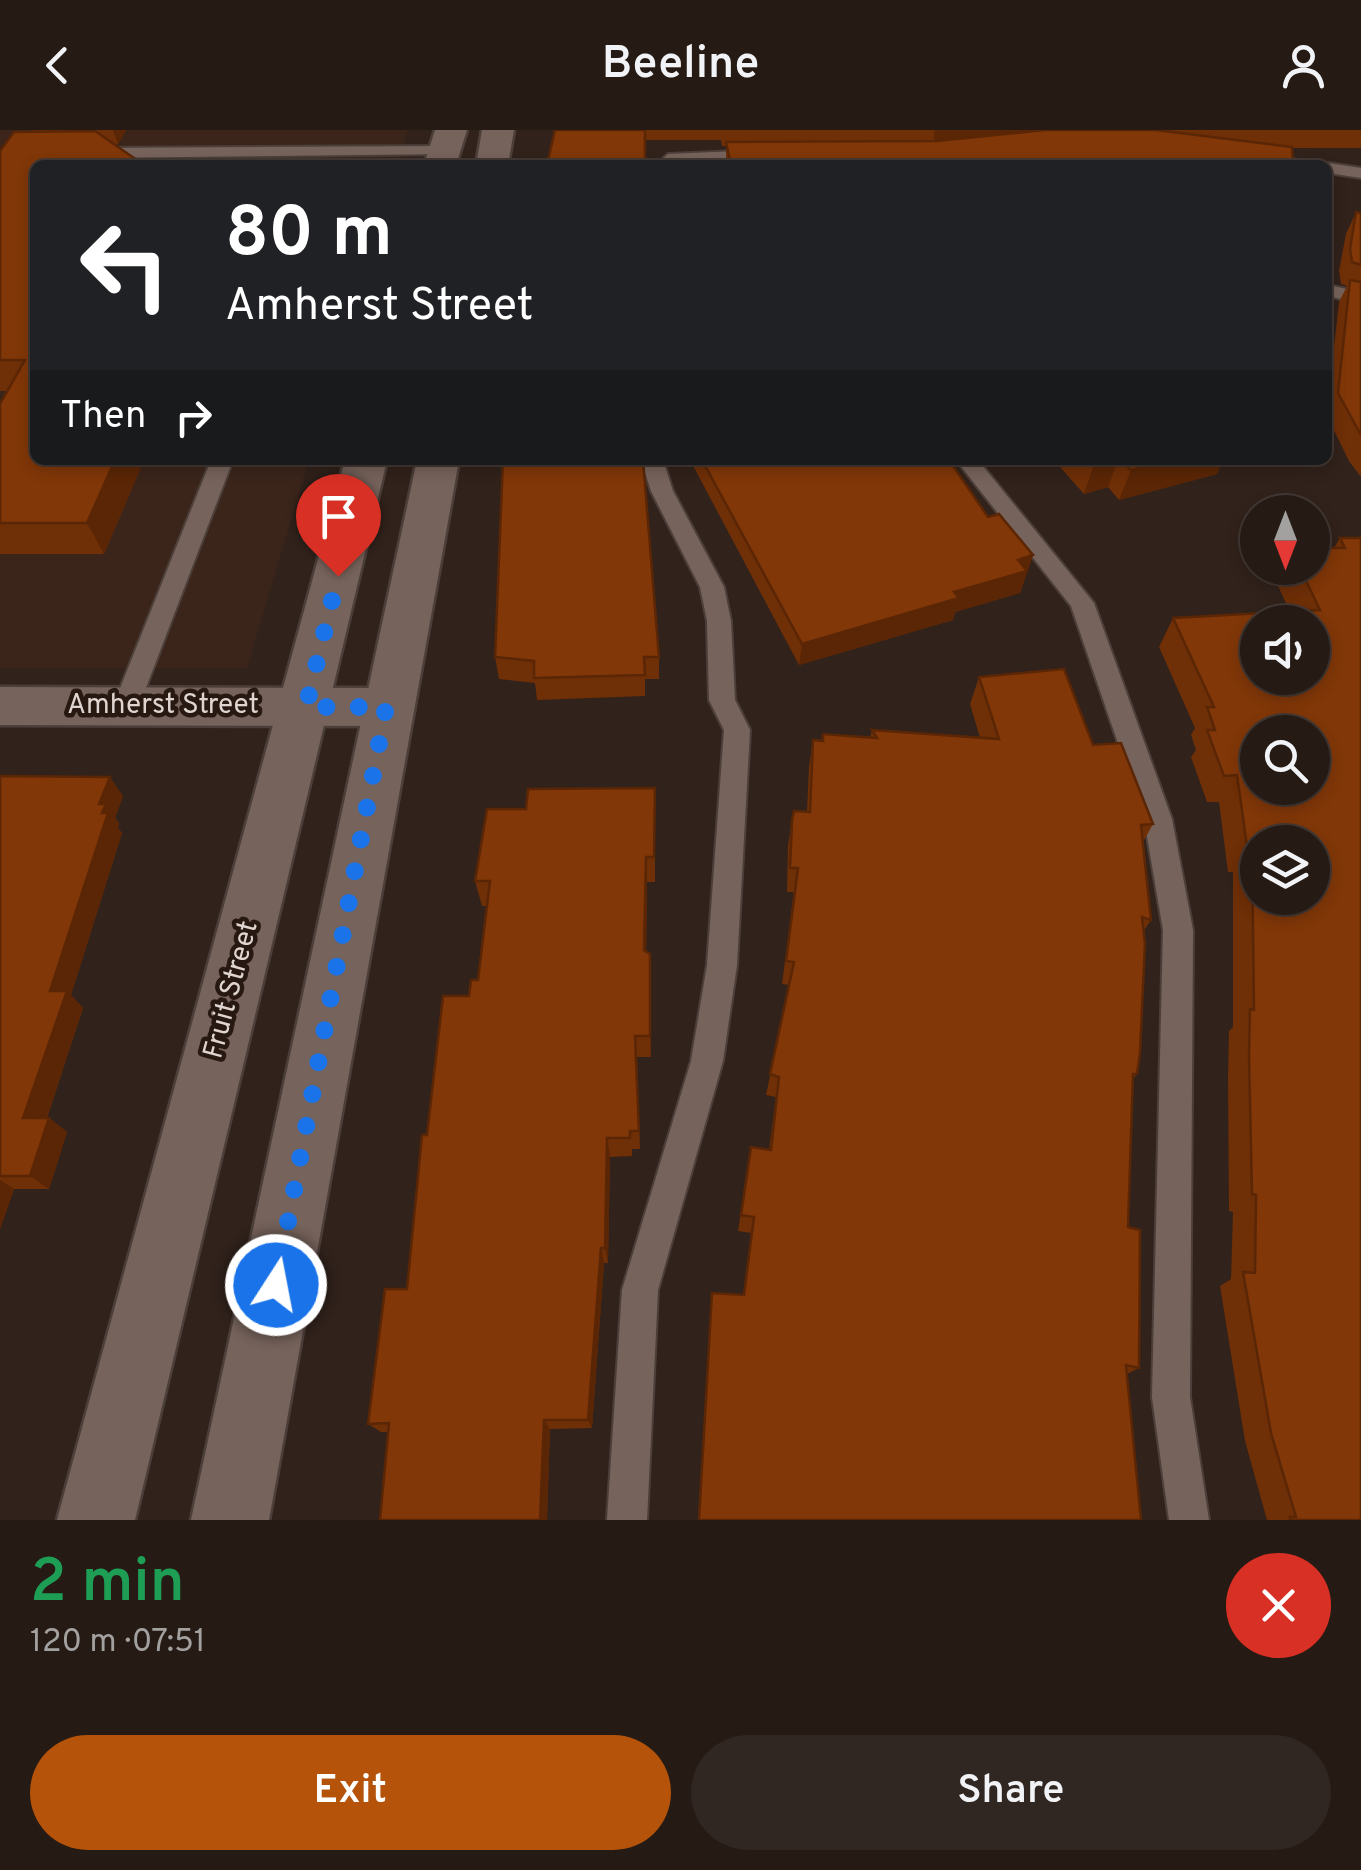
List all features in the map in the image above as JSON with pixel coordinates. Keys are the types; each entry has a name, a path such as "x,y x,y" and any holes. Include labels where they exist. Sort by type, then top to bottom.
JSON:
{"main road":[{"path":"493,160 498,130"},
{"name":"Fruit Street","path":"96,1520 365,465"},
{"path":"230,1520 386,707 437,465"},
{"name":"Amherst Street","path":"0,706 386,707"}],"lane":[{"path":"80,153 337,159 445,149"},
{"path":"1236,152 1282,160"},
{"path":"667,160 693,155 786,156"},
{"path":"1332,169 1361,174"},
{"path":"1332,292 1361,298"},
{"path":"126,706 220,465"},
{"path":"626,1520 640,1290 707,1060 722,964 737,730 722,700 719,621 712,586 662,492 654,465"},
{"path":"971,465 1082,603 1158,819 1172,876 1178,930 1171,1397 1189,1520"}],"shaded area":[{"path":"0,130 408,130 399,160 30,160 30,465 308,465 247,668 0,668"}],"building":[{"path":"555,130 645,130 645,160 548,160"},
{"path":"1045,130 1156,130 1292,147 1293,160 730,160 726,142 937,141"},
{"path":"95,131 137,160 30,160 30,465 113,465 87,523 0,523 0,404 25,360 0,360 0,151 14,132"},
{"path":"1356,212 1361,213 1361,265 1352,262 1350,249"},
{"path":"1350,280 1361,282 1361,435 1338,393"},
{"path":"503,465 643,465 659,657 644,657 645,675 534,678 534,661 495,657"},
{"path":"705,465 952,465 988,517 999,514 1033,555 1018,560 1027,571 954,592 959,598 802,644"},
{"path":"1340,538 1361,538 1361,1520 1290,1520 1296,1517 1271,1433 1243,1272 1255,1273 1256,1195 1252,1194 1249,1056 1250,1009 1254,1010 1253,915 1330,915 1330,825 1244,825 1241,805 1330,805 1330,715 1240,715 1240,796 1237,775 1224,776 1207,730 1215,730 1207,707 1214,707 1173,618 1240,614 1240,695 1330,695 1330,605 1318,605 1308,585 1330,585 1330,548 1345,548"},
{"path":"1064,669 1093,745 1121,743 1153,824 1141,825 1151,920 1142,917 1145,944 1140,1053 1137,1074 1133,1074 1128,1227 1140,1230 1139,1368 1126,1365 1141,1520 699,1520 712,1293 744,1295 754,1217 741,1215 751,1147 771,1150 779,1077 770,1074 794,962 786,961 798,868 790,868 792,820 794,811 810,812 813,740 823,741 823,734 877,738 872,730 999,739 979,677"},
{"path":"0,776 110,777 99,804 106,804 102,813 108,813 50,991 67,991 23,1118 49,1118 30,1176 0,1176"},
{"path":"655,788 654,857 646,857 644,950 650,954 650,1036 635,1036 639,1131 630,1131 630,1138 607,1138 605,1248 601,1248 588,1420 544,1420 540,1520 380,1520 389,1423 368,1424 385,1289 407,1289 422,1135 427,1135 443,996 469,996 471,980 478,980 490,881 475,881 487,809 526,809 528,789"}],"route":[{"path":"276,1285 386,707 306,707 338,576"}]}
